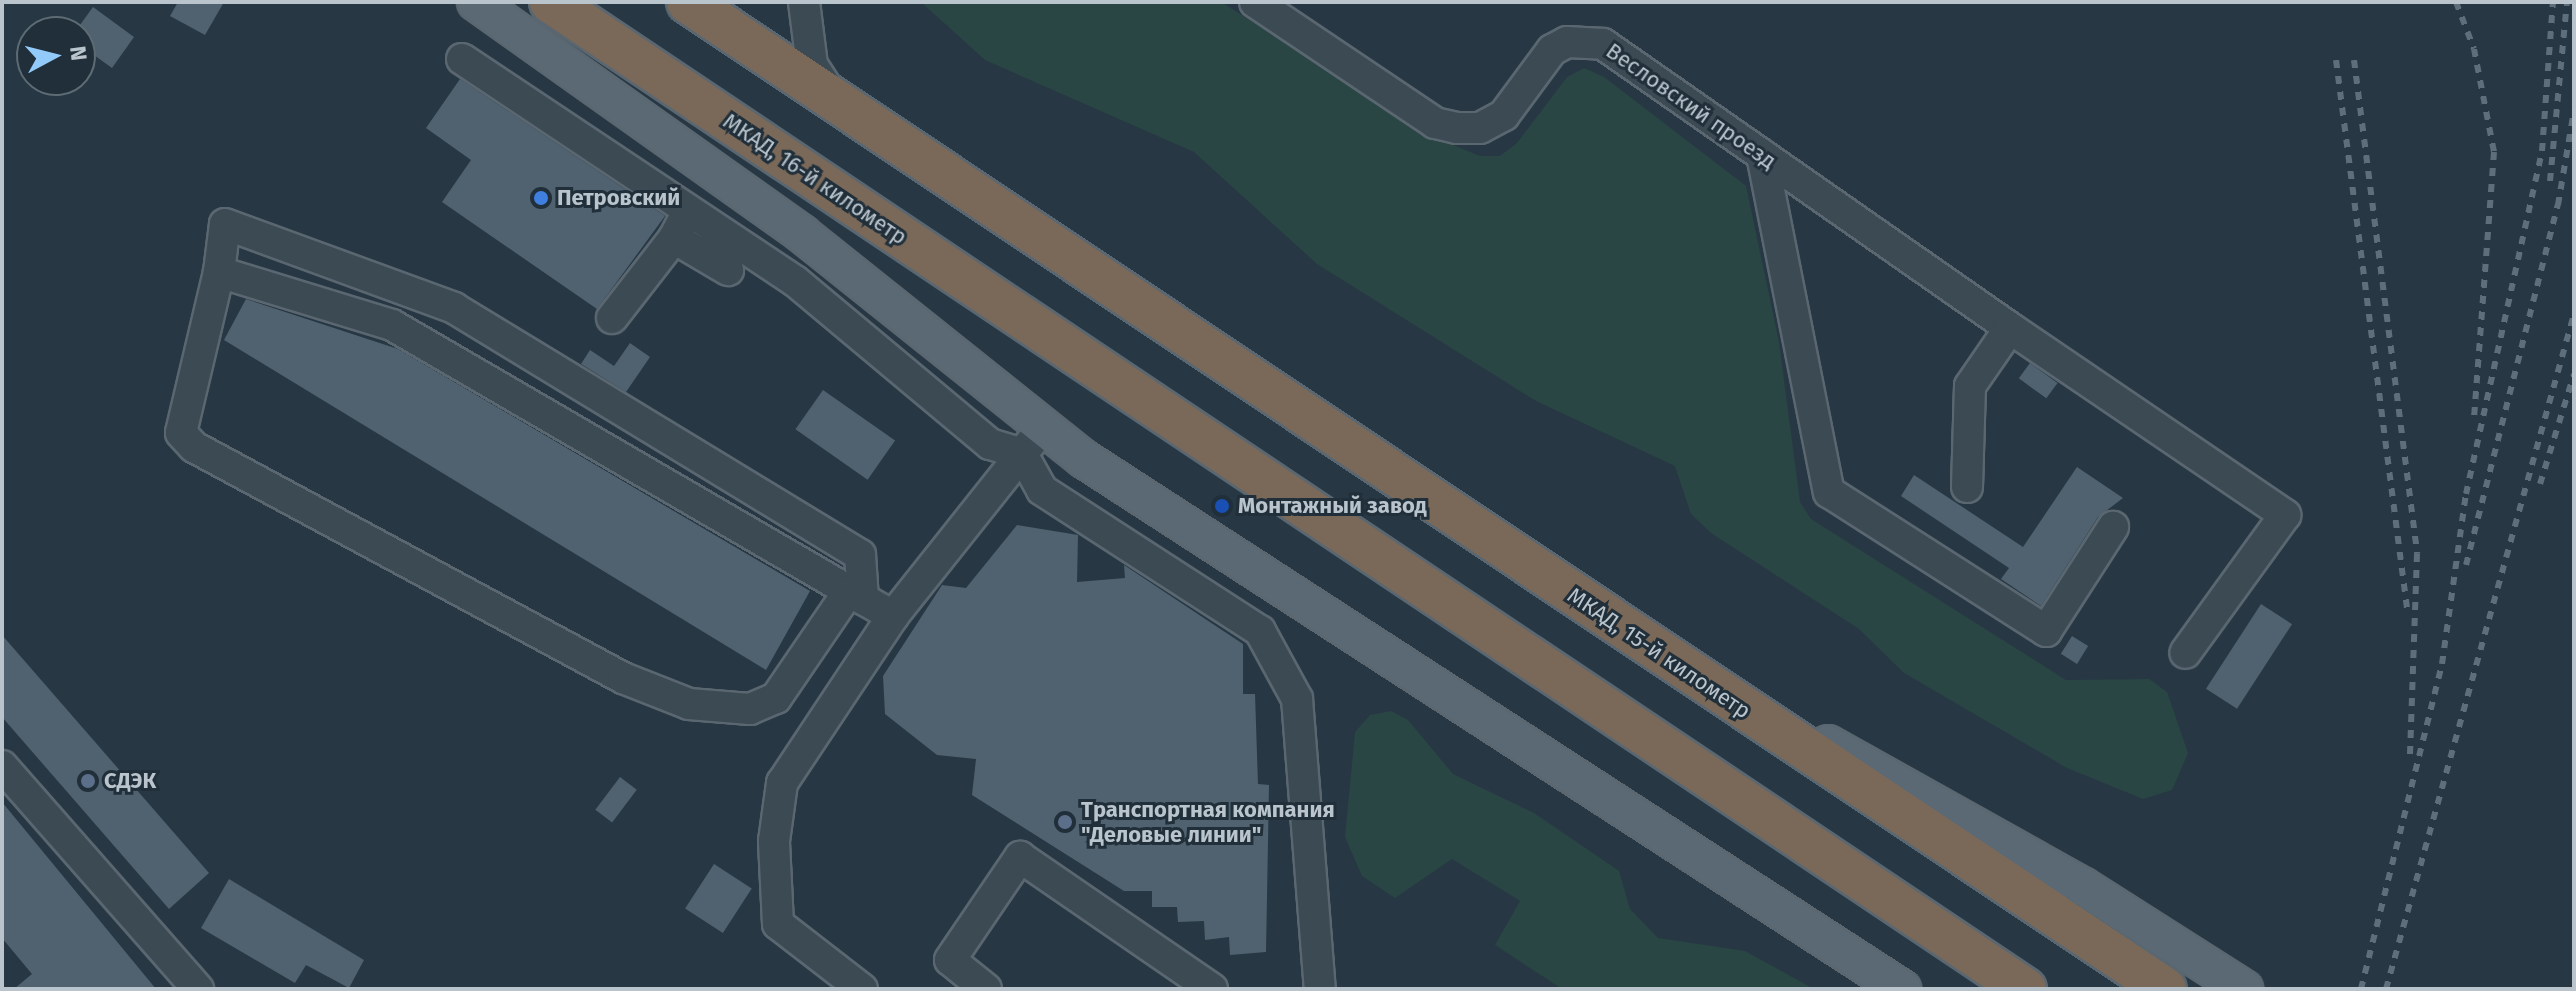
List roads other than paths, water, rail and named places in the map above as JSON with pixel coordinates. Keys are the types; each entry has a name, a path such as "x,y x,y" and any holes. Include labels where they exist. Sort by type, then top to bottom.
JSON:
{"highway":[{"name":"МКАД, 16-й километр","path":"551,2 2025,989"},
{"path":"688,2 833,98"},
{"name":"МКАД, 15-й километр","path":"833,98 1628,633 2165,989"}],"main road":[{"path":"476,2 802,234 1044,426 1177,523 1902,989"},
{"path":"1628,633 2084,887 2244,989"}],"street":[{"path":"804,2 812,65 833,98"},
{"name":"Весловский проезд","path":"1255,2 1435,123 1480,128 1504,115 1552,50 1587,40 1603,44 2010,328 2285,515 2185,653"},
{"path":"462,59 795,281 990,444 1022,454 1042,490 1260,631 1297,699 1320,989"},
{"path":"1762,155 1829,492 2046,631 2113,527"},
{"path":"612,318 674,238 690,209"},
{"path":"225,224 454,308 860,555 856,595 776,698 750,709 689,704 623,678 194,447 181,433 219,272 225,224"},
{"path":"674,238 728,270"},
{"path":"219,272 392,325 893,616"},
{"path":"1967,487 1970,386 2010,328"},
{"path":"862,989 778,924 774,841 782,783 893,616 1044,426"},
{"path":"2,766 198,989"},
{"path":"986,989 950,960 1020,857 1212,989"}],"railway":[{"path":"2456,2 2474,49 2494,152 2474,419"},
{"path":"2361,989 2442,664 2466,494 2542,151 2553,2"},
{"path":"2550,181 2567,2"},
{"path":"2336,60 2407,608"},
{"path":"2354,60 2417,554 2410,756"},
{"path":"2466,565 2558,205 2574,110"},
{"path":"2386,989 2574,314"},
{"path":"2540,484 2574,374"}],"place":[{"name":"Петровский","path":"541,198"},
{"name":"Монтажный завод","path":"1222,506"},
{"name":"СДЭК","path":"88,781"},
{"name":"Транспортная компания \"Деловые линии\"","path":"1065,822"}]}
